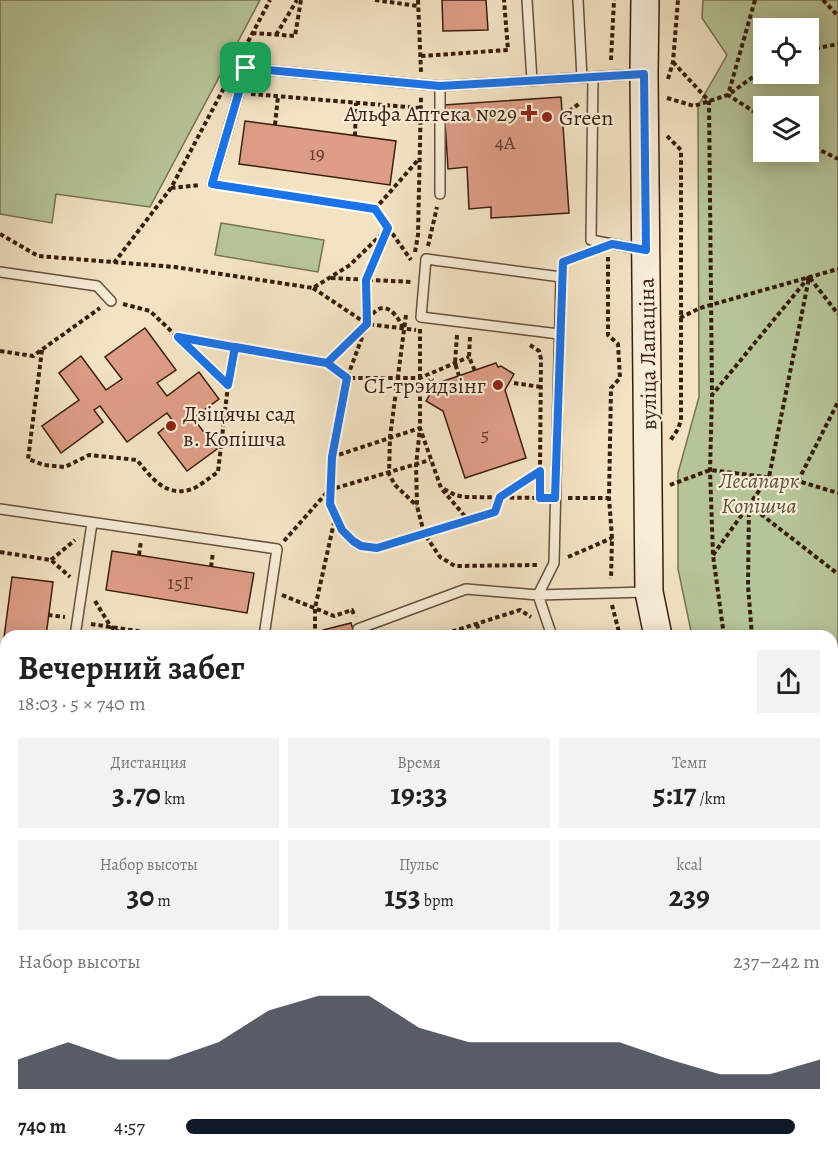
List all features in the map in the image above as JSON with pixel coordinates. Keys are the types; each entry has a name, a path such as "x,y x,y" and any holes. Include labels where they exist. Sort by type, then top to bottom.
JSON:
{"main road":[{"name":"вуліца Лапаціна","path":"645,0 655,81 646,250 649,592 657,630"}],"lane":[{"path":"527,0 532,81"},
{"path":"578,0 582,78"},
{"path":"212,184 246,68 440,86 593,77 655,81"},
{"path":"593,77 591,240 610,248 646,250"},
{"path":"440,86 440,194"},
{"path":"550,630 538,595 554,563 555,498 560,334 561,277 426,259 421,317 560,334"},
{"path":"0,272 97,286 111,301"},
{"path":"0,509 277,549 265,630"},
{"path":"76,630 92,523"},
{"path":"358,629 466,589 538,595 649,592"}],"path":[{"path":"236,64 270,0"},
{"path":"252,33 295,36 299,0"},
{"path":"276,35 299,0"},
{"path":"375,0 418,3 421,56 508,50 504,0"},
{"path":"611,60 614,0"},
{"path":"655,81 674,62 679,16 678,0"},
{"path":"728,95 755,0"},
{"path":"823,0 838,16"},
{"path":"819,48 838,44"},
{"path":"674,62 709,101 712,395 710,470 713,555 723,630"},
{"path":"663,106 663,97 694,106 728,95 753,77"},
{"path":"171,188 212,184 375,209 413,263 418,235 421,84"},
{"path":"114,263 171,188 225,85"},
{"path":"238,93 420,108"},
{"path":"728,95 753,111"},
{"path":"275,125 279,96"},
{"path":"563,116 583,101"},
{"path":"355,136 356,103"},
{"path":"664,133 681,150 681,420 669,443"},
{"path":"819,150 838,159"},
{"path":"375,209 419,159"},
{"path":"426,259 440,194"},
{"path":"313,288 350,265 388,228"},
{"path":"327,363 367,324 366,280 388,228"},
{"path":"0,234 38,256 176,267 313,288 367,324 429,332"},
{"path":"561,277 563,262 610,248 608,335 618,344 620,378 611,388 610,593 618,630"},
{"path":"680,318 711,305 838,269"},
{"path":"409,294 412,272"},
{"path":"809,277 838,314"},
{"path":"712,395 809,277"},
{"path":"713,555 769,477 809,277"},
{"path":"329,278 411,282"},
{"path":"0,351 33,356 111,301 150,311 228,385"},
{"path":"407,305 390,437 389,474 395,485 417,506"},
{"path":"404,329 398,315 391,310 381,308 375,311 370,316 347,378 332,457 329,490 330,504 342,530 353,541 369,548 495,512 500,497 540,471"},
{"path":"421,317 420,428 416,465 417,506 424,533 440,557 455,566 554,563 612,538"},
{"path":"459,321 455,363 459,376"},
{"path":"448,334 470,337 469,357 475,371"},
{"path":"178,337 327,363 347,378 420,378 469,357"},
{"path":"529,344 539,351 541,359 540,480"},
{"path":"42,350 28,459 44,465 65,467 89,455 137,460 154,481 169,491 190,490 218,472 228,385 235,347"},
{"path":"514,383 541,387"},
{"path":"798,480 838,402"},
{"path":"332,457 420,428"},
{"path":"420,428 441,488 468,520"},
{"path":"277,549 329,490 430,460"},
{"path":"664,488 710,470 798,480 838,493"},
{"path":"441,488 464,497 609,498"},
{"path":"540,489 540,509"},
{"path":"749,504 838,574"},
{"path":"749,504 748,586 752,630"},
{"path":"315,630 315,608 335,518"},
{"path":"70,534 79,546"},
{"path":"51,560 75,540"},
{"path":"131,540 151,543"},
{"path":"139,555 141,541"},
{"path":"203,550 224,554"},
{"path":"0,552 51,560 74,581 76,569"},
{"path":"211,567 213,552"},
{"path":"271,591 334,616 352,610 358,629"},
{"path":"91,606 93,598 111,627 116,630"},
{"path":"457,630 520,610"},
{"path":"48,615 69,618"},
{"path":"90,615 89,623 131,630"},
{"path":"477,624 478,630"}],"green space":[{"path":"0,0 260,0 150,207 56,194 52,223 0,214"},
{"name":"Лесапарк Копішча","path":"703,0 838,0 838,630 691,630 678,569 678,473 699,397 698,106 727,55 702,18"},
{"path":"221,223 324,240 318,272 215,255"}],"building":[{"path":"442,0 486,0 488,30 443,31"},
{"path":"561,97 569,213 491,218 491,207 469,209 467,167 448,169 444,105"},
{"path":"245,121 396,141 390,185 239,164"},
{"path":"145,328 176,370 157,383 167,396 199,372 219,399 193,418 217,449 187,471 158,433 173,421 167,413 127,442 100,406 94,410 103,422 61,453 42,426 79,400 59,373 81,356 106,390 122,379 105,357"},
{"path":"496,363 498,367 501,366 514,374 505,390 526,458 465,478 443,411 426,401 436,388 435,384"},
{"path":"112,551 254,573 247,613 106,590"},
{"path":"12,577 53,582 47,630 5,630"},
{"path":"351,623 353,630 323,630"}],"place":[{"name":"Альфа Аптека №29","path":"529,113"},
{"name":"Green","path":"547,117"},
{"name":"СІ-трэйдзінг","path":"498,385"},
{"name":"Дзіцячы сад в. Копішча","path":"171,426"}],"route":[{"path":"246,68 212,184 375,209 388,228 366,280 367,324 327,363 178,337 228,385 235,347 327,363 347,378 332,457 330,504 342,530 361,546 377,548 495,512 500,497 540,471 540,498 555,498 563,262 612,244 646,250 644,74 440,86 246,68"}]}
